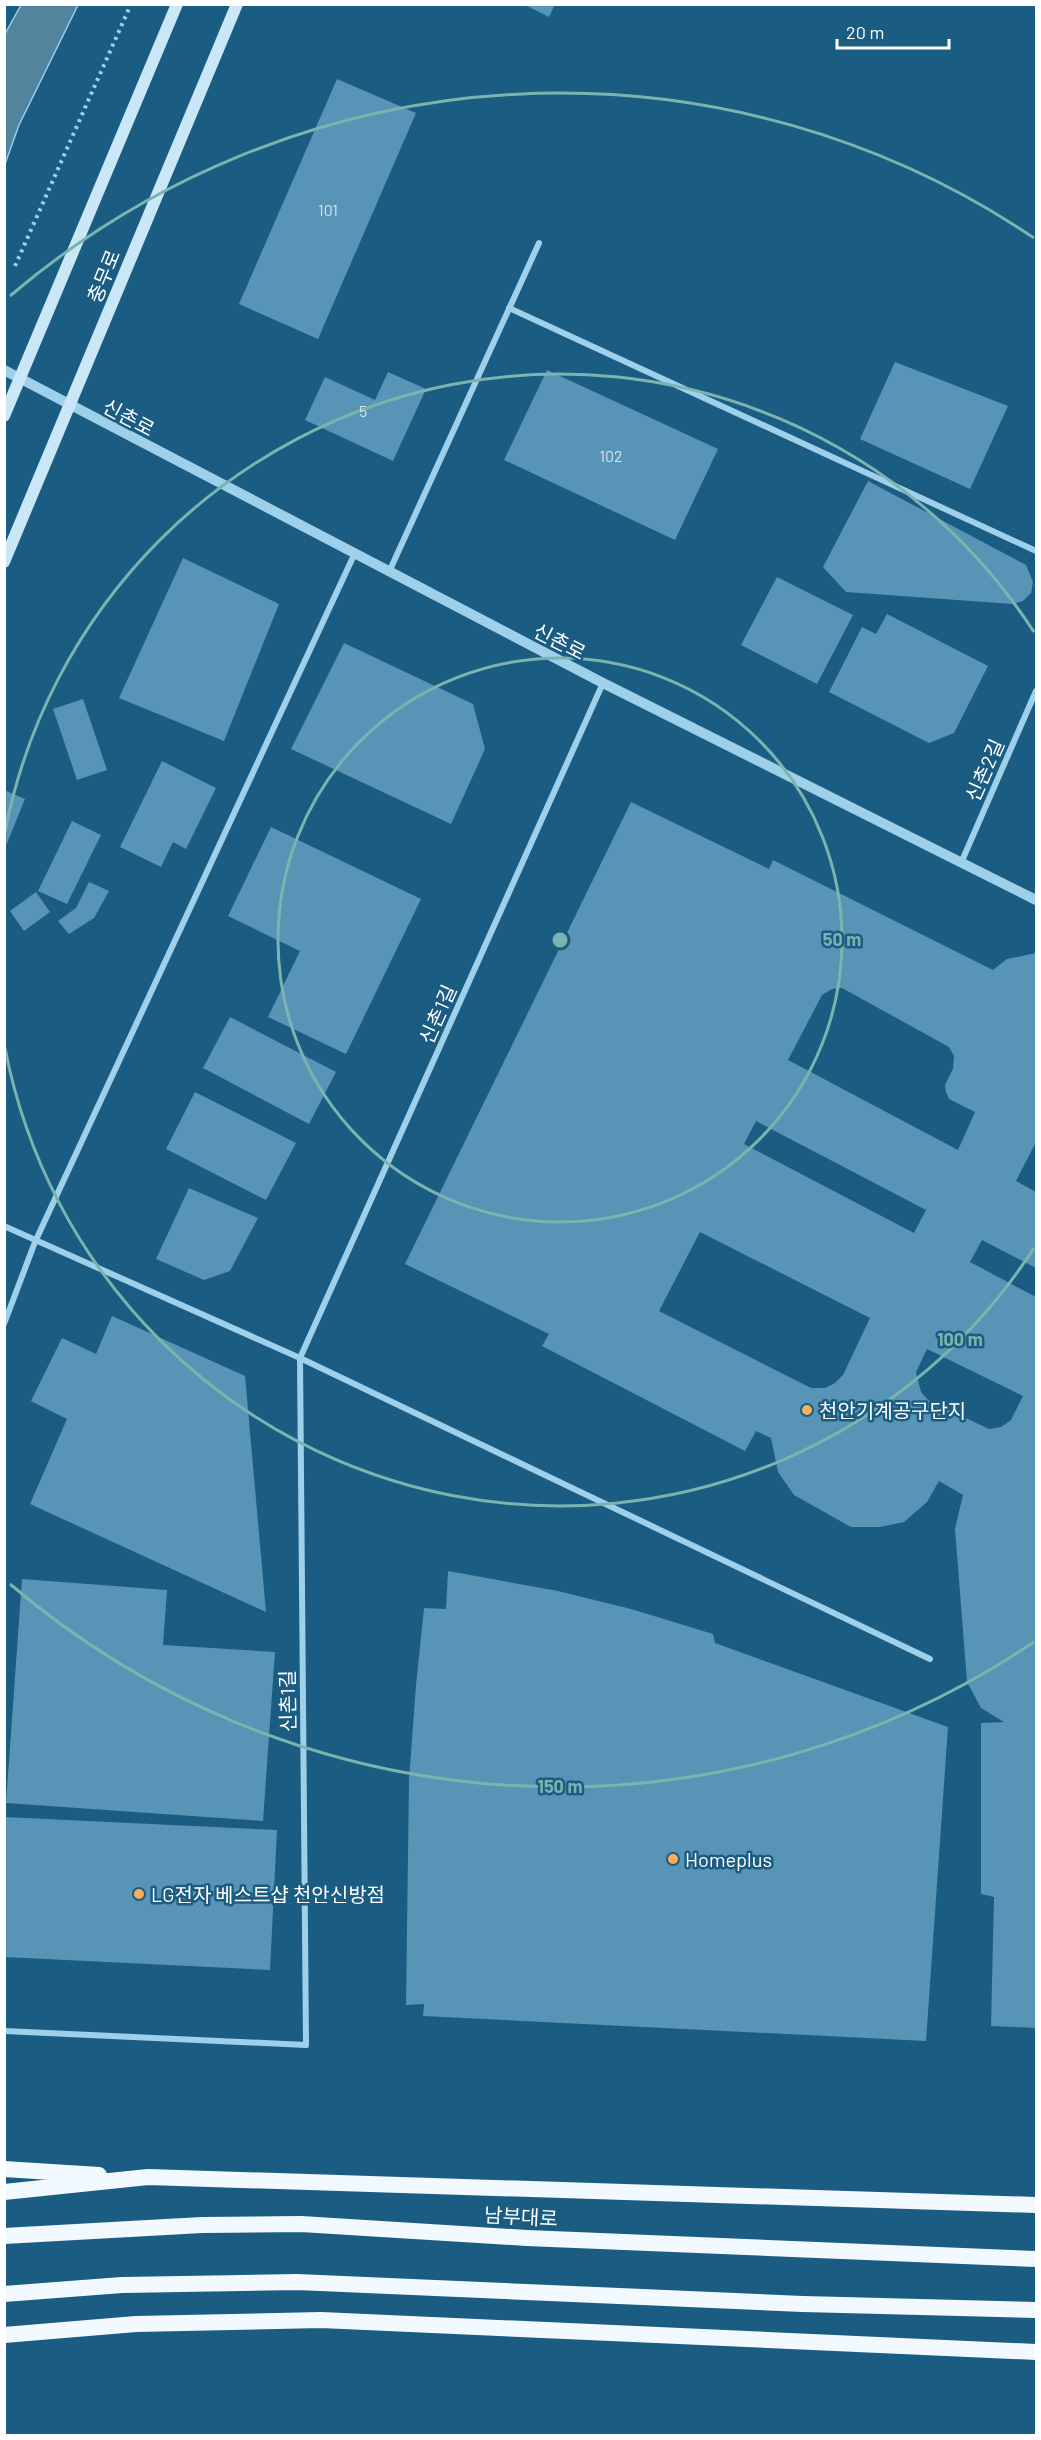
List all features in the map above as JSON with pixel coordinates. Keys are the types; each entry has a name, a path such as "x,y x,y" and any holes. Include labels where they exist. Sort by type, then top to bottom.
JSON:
{"highway":[{"path":"4,2169 148,2178 1036,2205"},
{"path":"4,2192 148,2178"},
{"name":"남부대로","path":"4,2236 202,2225 301,2224 527,2238 1036,2259"},
{"path":"4,2294 122,2285 297,2282 803,2304 1036,2310"},
{"path":"4,2335 136,2324 321,2320 1036,2352"}],"main road":[{"name":"충무로","path":"4,416 177,4"},
{"name":"충무로","path":"4,562 71,407 237,4"}],"street":[{"path":"388,572 539,243"},
{"path":"509,308 1036,551"},
{"name":"신촌로","path":"4,370 354,555 603,683 1036,900"},
{"path":"4,1324 36,1242 354,555"},
{"name":"신촌1길","path":"4,2031 306,2045 300,1358 603,683"},
{"name":"신촌2길","path":"961,863 1036,691"},
{"path":"4,1226 300,1358 930,1659"}],"path":[{"path":"15,266 131,4"}],"water":[{"path":"21,5 78,5 19,125 5,164 5,34"}],"building":[{"path":"523,4 555,4 549,17"},
{"path":"337,79 416,113 318,339 239,304"},
{"path":"895,362 1008,406 970,489 860,439"},
{"path":"547,370 718,449 675,540 504,460"},
{"path":"388,372 426,389 393,461 305,420 325,377 375,400"},
{"path":"868,481 1026,565 1033,582 1031,593 1023,601 1012,604 846,592 823,567"},
{"path":"183,558 279,604 224,741 119,698"},
{"path":"777,577 853,615 817,684 741,645"},
{"path":"887,614 988,666 954,733 929,743 829,692 862,627 876,634"},
{"path":"344,643 473,704 485,749 451,824 291,749"},
{"path":"83,699 107,770 77,780 53,709"},
{"path":"162,761 216,788 186,849 173,842 161,867 120,847"},
{"path":"4,790 25,799 5,848 4,848"},
{"name":"천안기계공구단지","path":"631,802 769,869 773,860 993,970 1007,959 1036,953 1036,1142 1016,1181 1036,1192 1036,1268 982,1240 970,1262 1036,1297 1036,2028 991,2026 994,1897 981,1894 981,1723 1004,1722 981,1708 967,1682 955,1529 963,1495 939,1481 927,1502 904,1522 880,1527 851,1527 794,1495 778,1472 771,1438 756,1431 745,1451 542,1346 549,1334 405,1264","holes":["842,988 949,1047 954,1056 953,1069 945,1085 946,1092 949,1099 975,1112 958,1150 788,1060 822,995 832,989","756,1121 926,1210 914,1233 744,1144","700,1232 870,1318 843,1375 835,1383 825,1388 811,1388 659,1311","927,1349 1023,1396 1011,1420 1001,1427 989,1429 928,1400 921,1392 916,1372"]},
{"path":"72,821 101,835 67,904 38,891"},
{"path":"271,827 421,899 346,1054 268,1017 300,951 228,916"},
{"path":"89,882 109,891 94,918 69,934 58,921 76,908"},
{"path":"36,892 50,912 24,931 10,911"},
{"path":"230,1017 336,1072 309,1124 203,1068"},
{"path":"195,1092 296,1143 266,1200 166,1149"},
{"path":"189,1188 258,1218 230,1271 204,1280 156,1259"},
{"path":"112,1316 245,1376 266,1612 30,1504 67,1419 31,1401 62,1338 96,1354"},
{"name":"Homeplus","path":"448,1571 558,1591 631,1609 713,1634 715,1643 948,1727 926,2041 423,2016 424,2004 406,2005 409,1780 416,1685 424,1608 446,1609"},
{"path":"22,1579 167,1590 163,1645 275,1652 263,1821 6,1803"},
{"name":"LG전자 베스트샵 천안신방점","path":"4,1817 277,1830 270,1970 4,1957"}],"place":[{"name":"천안기계공구단지","path":"807,1410"},
{"name":"Homeplus","path":"673,1859"},
{"name":"LG전자 베스트샵 천안신방점","path":"139,1894"}]}
